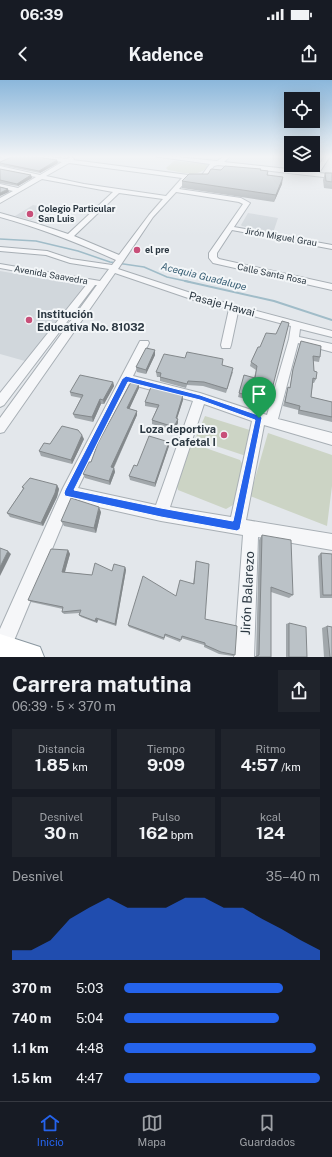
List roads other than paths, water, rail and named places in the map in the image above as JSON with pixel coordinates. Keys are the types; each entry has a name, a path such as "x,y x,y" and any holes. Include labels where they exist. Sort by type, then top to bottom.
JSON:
{"highway":[{"path":"0,648 30,657"}],"street":[{"path":"0,201 30,183"},
{"path":"77,183 117,191 166,198"},
{"path":"0,402 98,283 117,264 151,216 181,183"},
{"path":"0,186 18,190"},
{"path":"174,190 245,201 247,204 231,228"},
{"path":"69,237 117,191"},
{"path":"0,215 33,224 69,237 117,264"},
{"name":"Jirón Miguel Grau","path":"231,228 332,247"},
{"name":"Calle Santa Rosa","path":"231,228 213,253 213,258 221,263 332,287"},
{"path":"0,249 47,253 70,261 117,264"},
{"name":"Pasaje Hawai","path":"117,264 164,288 332,334"},
{"name":"Avenida Saavedra","path":"0,266 98,283"},
{"path":"0,428 98,283"},
{"path":"226,345 234,308"},
{"name":"Jirón Balarezo","path":"244,657 244,527 265,420 294,339 296,324"},
{"path":"294,339 332,348"},
{"path":"0,648 68,493 144,343"},
{"path":"126,379 200,398 265,420 332,439"},
{"path":"161,513 200,398"},
{"path":"68,493 161,513 332,542"}],"waterway":[{"name":"Acequia Guadalupe","path":"0,239 36,241 78,251 110,262 144,267 167,277 190,282"},
{"name":"Acequia Guadalupe","path":"185,281 274,301 332,320"}],"place":[{"name":"Colegio Particular San Luis","path":"30,214"},
{"name":"el pre","path":"137,250"},
{"name":"Institución Educativa No. 81032","path":"29,320"},
{"name":"Loza deportiva - Cafetal I","path":"224,435"}]}
